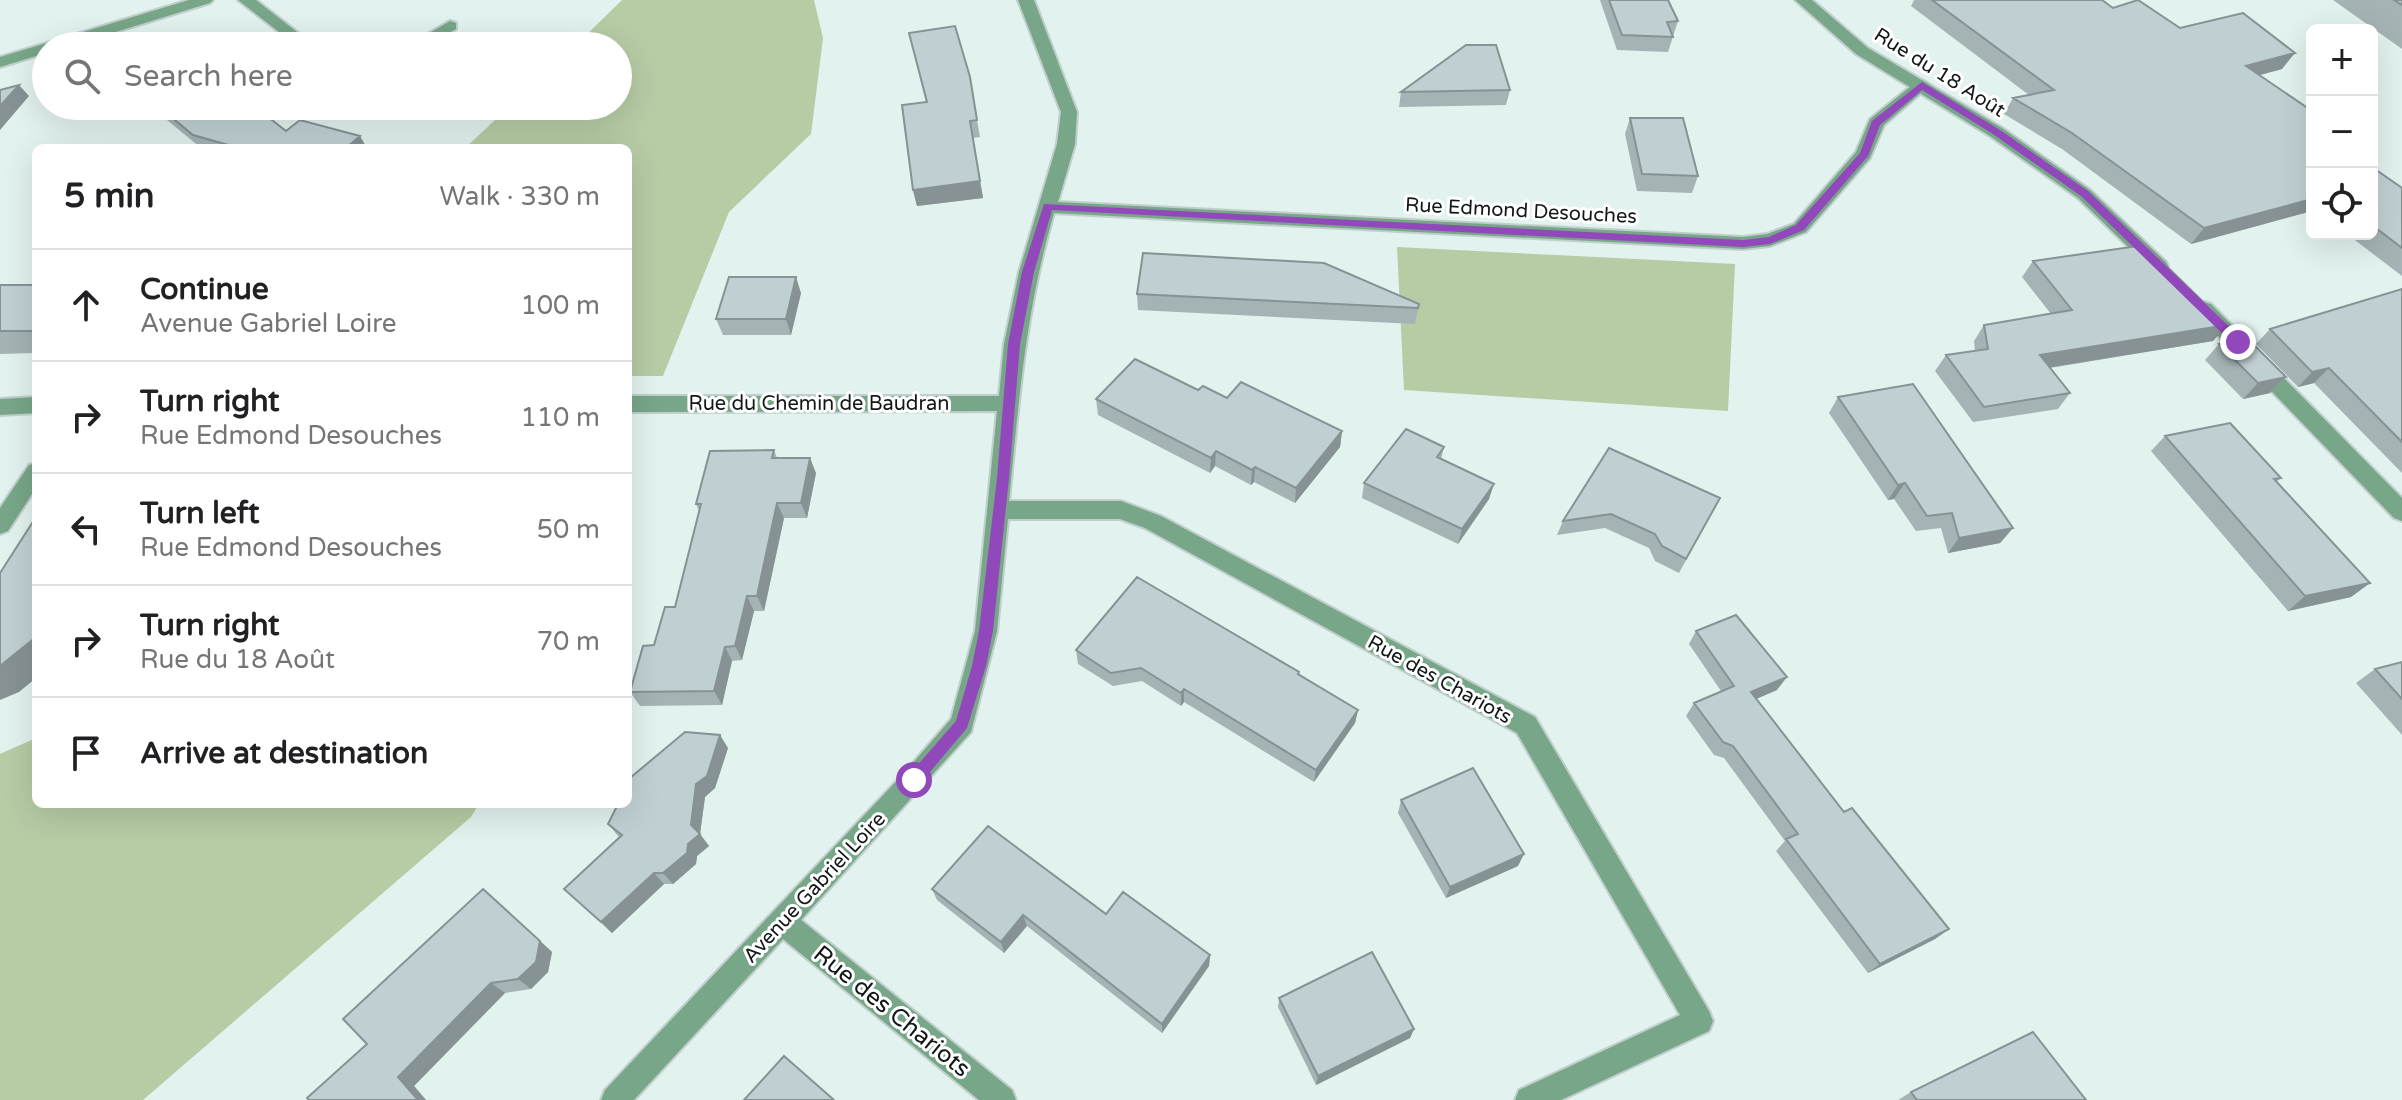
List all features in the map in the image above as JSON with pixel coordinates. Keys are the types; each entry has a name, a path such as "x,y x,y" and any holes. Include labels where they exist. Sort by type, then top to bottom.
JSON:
{"street":[{"path":"99,32 205,0"},
{"path":"246,0 288,32"},
{"name":"Avenue Gabriel Loire","path":"615,1100 914,780 962,724 986,631 1014,344 1022,301 1066,144 1069,112 1026,0"},
{"name":"Rue du 18 Août","path":"1803,0 1862,51 1996,132 2084,194 2172,279"},
{"path":"440,32 450,26"},
{"path":"0,62 32,52"},
{"name":"Rue Edmond Desouches","path":"1048,207 1743,243 1770,240 1800,228 1864,154 1876,123 1922,85"},
{"path":"2194,300 2402,512"},
{"name":"Rue du Chemin de Baudran","path":"632,404 1010,403"},
{"path":"0,407 32,405"},
{"path":"0,525 32,477"},
{"name":"Rue des Chariots","path":"1000,510 1121,510 1153,522 1526,725 1699,1021 1529,1100"},
{"name":"Rue des Chariots","path":"782,922 1002,1100"}],"green space":[{"path":"622,0 814,0 823,38 811,134 729,212 663,376 632,376 632,144 469,144 495,120 632,120 632,32 589,32"},
{"path":"1397,247 1735,264 1728,411 1404,390"},
{"path":"32,740 32,808 477,808 471,817 143,1100 0,1100 0,754"}],"building":[{"path":"1609,0 1668,0 1678,21 1667,22 1673,37 1622,35"},
{"path":"1932,0 2102,0 2113,8 2138,0 2180,28 2243,13 2295,53 2246,66 2306,107 2306,201 2204,228 2072,133 2013,98 2054,90"},
{"path":"955,26 970,77 977,120 970,121 980,181 913,190 902,105 927,102 909,33"},
{"path":"1466,45 1496,45 1510,90 1401,92"},
{"path":"19,85 0,106 0,90"},
{"path":"1630,118 1683,118 1698,176 1642,174"},
{"path":"175,120 272,120 286,131 300,120 360,136 351,144 225,144 193,135"},
{"path":"2378,171 2402,188 2402,248 2378,230"},
{"path":"2145,245 2227,325 2040,355 2070,393 1984,407 1946,355 1988,349 1984,325 2072,310 2033,261"},
{"path":"1143,253 1324,263 1419,304 1418,308 1137,294"},
{"path":"729,277 796,277 786,319 716,319"},
{"path":"0,285 32,285 32,331 0,331"},
{"path":"2402,289 2402,442 2329,368 2312,372 2270,329"},
{"path":"2245,336 2286,377 2258,383 2219,344"},
{"path":"1135,359 1198,390 1203,386 1227,398 1241,382 1342,431 1296,488 1216,451 1211,458 1096,399"},
{"path":"1913,384 2013,528 1959,538 1952,513 1927,516 1905,483 1898,485 1838,397"},
{"path":"2230,423 2281,478 2274,479 2370,583 2305,596 2165,436"},
{"path":"1406,429 1444,447 1437,457 1494,484 1462,529 1364,483"},
{"path":"1609,448 1720,498 1686,559 1662,546 1655,534 1611,514 1563,521"},
{"path":"774,450 772,458 810,458 801,503 777,503 757,596 747,596 735,646 725,647 714,691 632,692 643,646 654,645 665,607 675,607 701,504 696,504 710,451"},
{"path":"32,523 32,640 0,666 0,573"},
{"path":"1137,577 1358,710 1316,770 1184,689 1181,693 1141,668 1111,673 1076,650"},
{"path":"1736,615 1787,677 1751,692 1844,812 1852,808 1949,929 1880,964 1786,839 1798,834 1733,746 1723,742 1694,703 1734,686 1696,631"},
{"path":"2402,662 2402,699 2375,669"},
{"path":"685,732 720,735 707,776 696,784 691,825 700,834 688,844 687,853 663,873 654,873 601,922 564,889 622,835 608,824 616,808 632,808 632,776"},
{"path":"1473,768 1524,854 1450,887 1401,800"},
{"path":"988,826 1106,914 1123,892 1210,955 1162,1024 1023,915 1001,942 932,889"},
{"path":"483,889 540,941 536,962 518,979 491,983 398,1077 418,1100 309,1100 307,1098 367,1044 343,1019"},
{"path":"1372,952 1414,1029 1318,1076 1279,998"},
{"path":"2033,1032 2086,1100 1917,1100 1911,1092"},
{"path":"784,1056 834,1100 744,1100"}],"route":[{"path":"914,780 962,724 979,666 986,631 1003,478 1014,344 1028,272 1048,207 1743,243 1770,240 1800,228 1864,154 1876,123 1922,85 2084,194 2238,342"}]}
